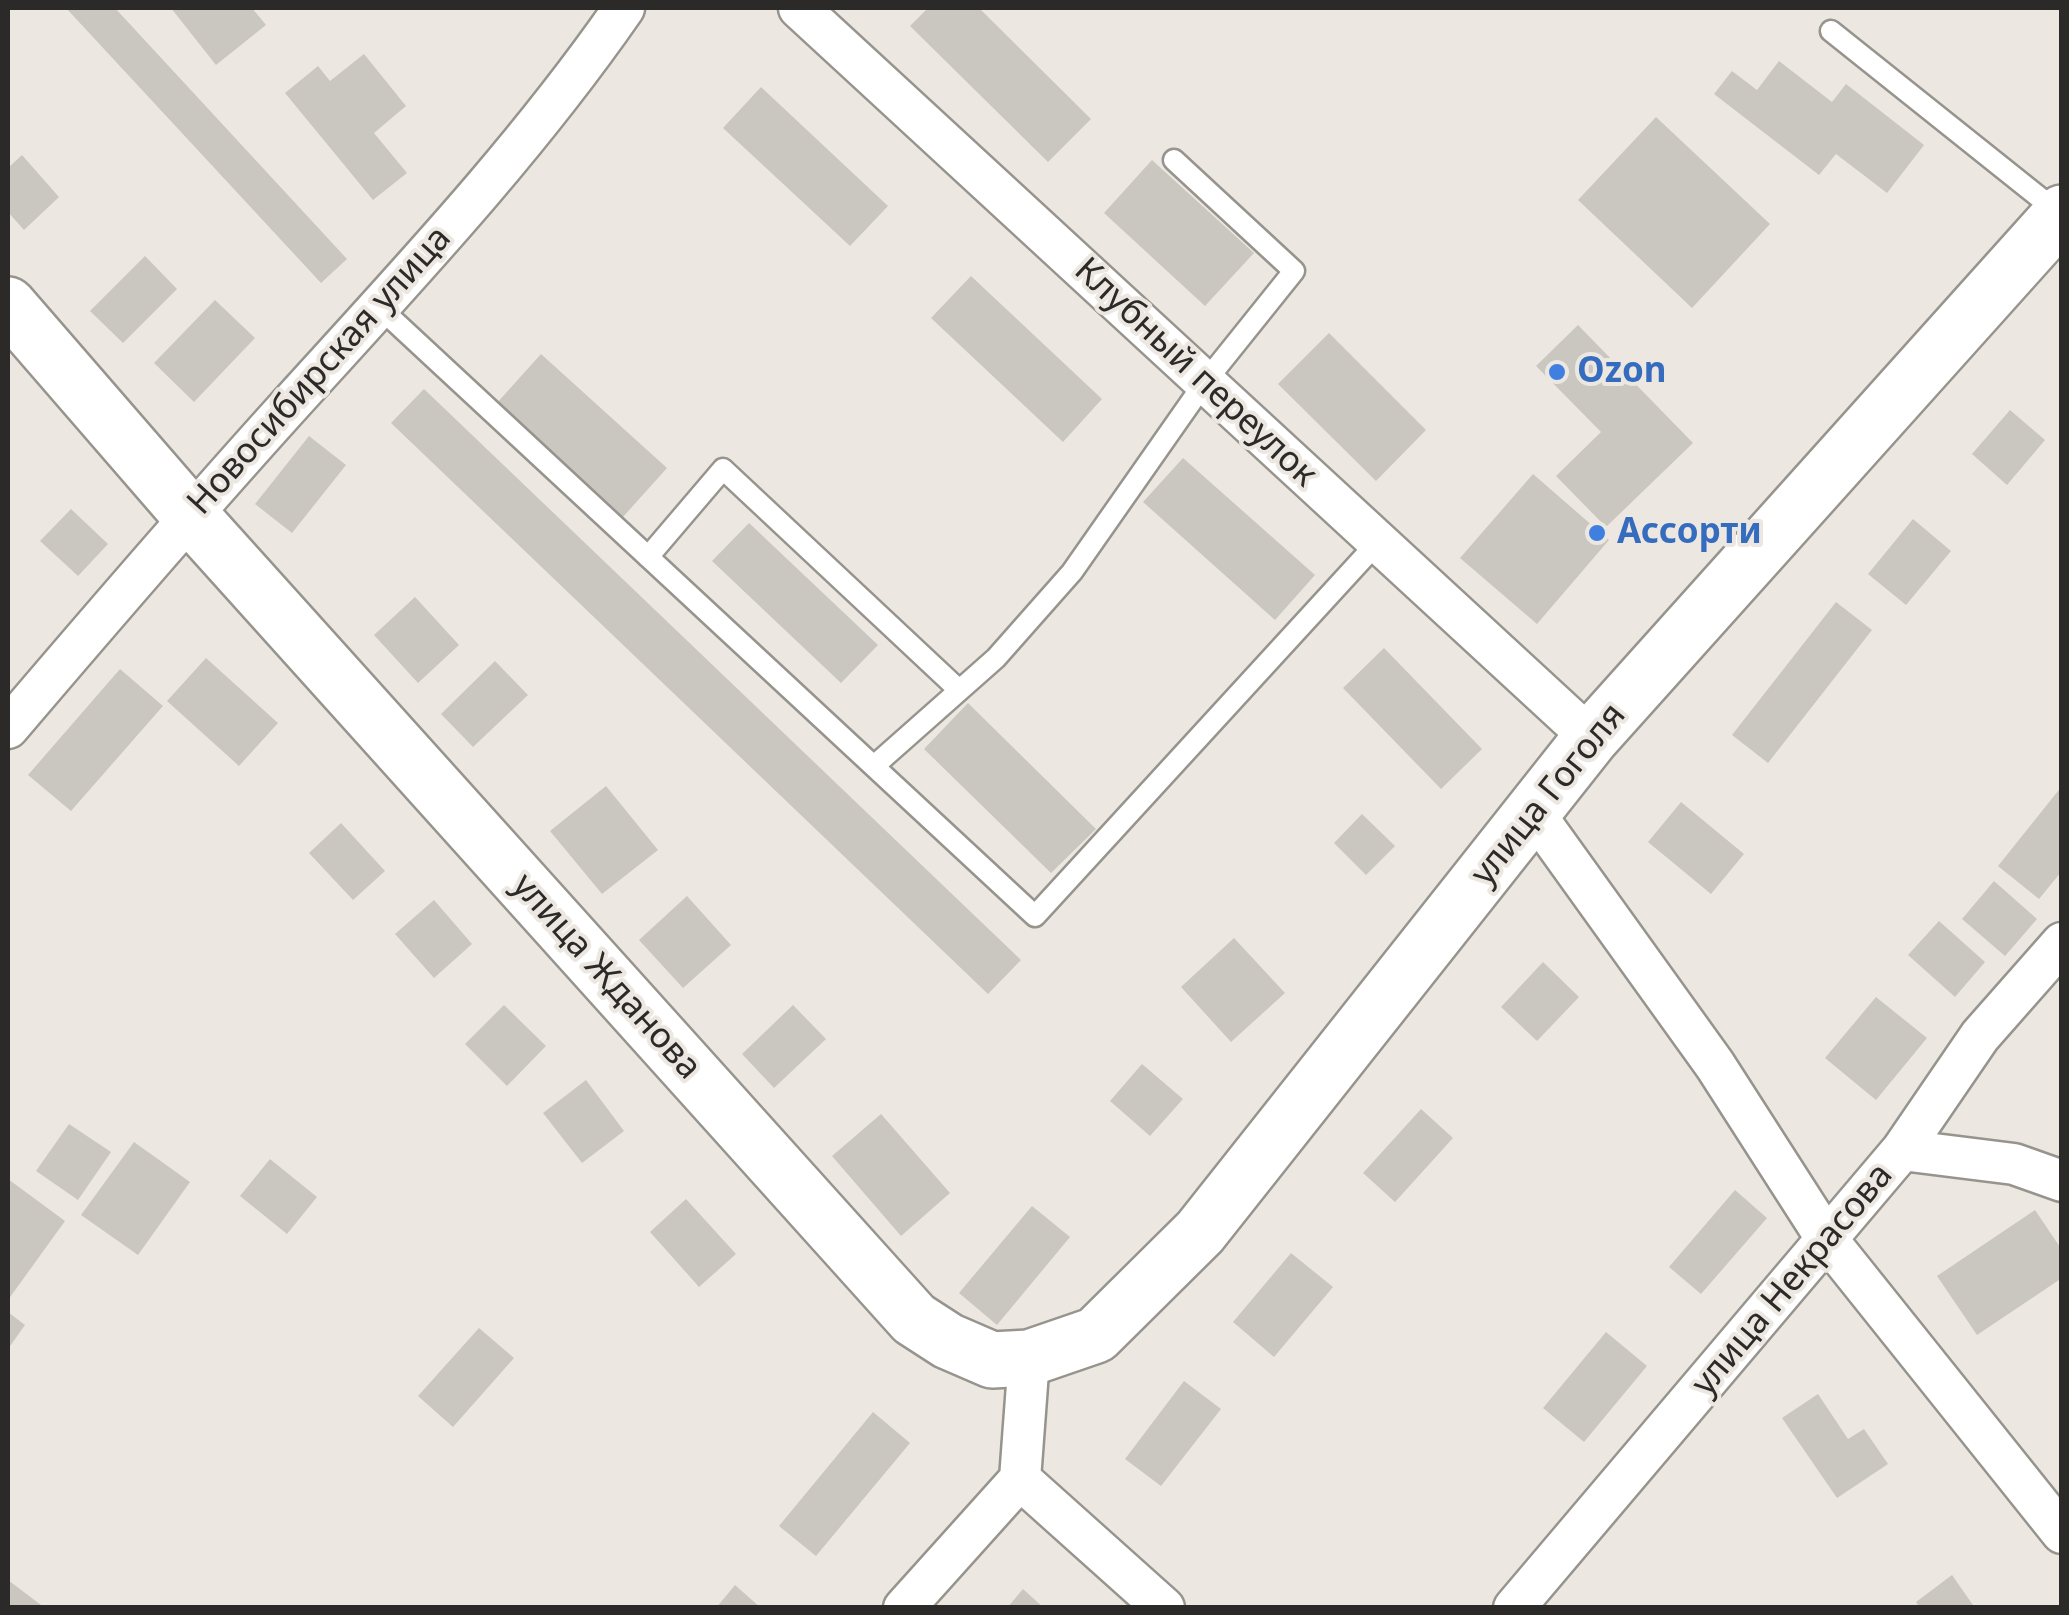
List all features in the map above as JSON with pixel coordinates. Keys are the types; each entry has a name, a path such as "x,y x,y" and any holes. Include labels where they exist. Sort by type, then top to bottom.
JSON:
{"main road":[{"name":"улица Гоголя","path":"1029,1358 1096,1335 1200,1232 1592,738 2061,214"},
{"name":"улица Жданова","path":"8,304 190,515 914,1319 948,1342 992,1360 1029,1358"}],"street":[{"name":"Новосибирская улица","path":"8,728 190,515 379,307 523,140 624,8"},
{"name":"Клубный переулок","path":"799,8 1592,738"},
{"path":"1534,814 1747,1114 1826,1238 2062,1534"},
{"name":"улица Некрасова","path":"1514,1608 1620,1488 1902,1150 1980,1036 2062,943"},
{"path":"1902,1150 2014,1164 2062,1181"},
{"path":"904,1608 1020,1479 1029,1358"},
{"path":"1020,1479 1164,1608"}],"lane":[{"path":"1831,31 2061,214"},
{"path":"874,766 996,658 1072,572 1205,382 1294,271 1174,160"},
{"path":"379,307 1035,916 1378,542"},
{"path":"648,557 723,469 960,690"}],"building":[{"path":"66,8 115,8 347,259 321,283"},
{"path":"171,8 252,8 266,25 216,65"},
{"path":"928,8 979,8 1091,119 1048,162 910,26"},
{"path":"364,54 406,106 374,133 407,173 373,200 285,93 318,66 330,81"},
{"path":"1779,61 1832,102 1846,84 1924,145 1887,193 1836,154 1819,175 1714,94 1732,71 1757,90"},
{"path":"761,87 888,206 850,246 723,128"},
{"path":"1656,117 1770,224 1692,308 1578,200"},
{"path":"22,155 59,197 24,230 8,212 8,168"},
{"path":"1152,160 1254,253 1205,306 1104,213"},
{"path":"145,256 177,289 123,343 90,311"},
{"path":"971,276 1102,399 1063,442 931,318"},
{"path":"215,300 255,338 194,402 154,363"},
{"path":"1578,325 1693,443 1606,527 1556,476 1601,432 1536,366"},
{"path":"1329,333 1426,430 1376,481 1278,384"},
{"path":"541,354 667,468 622,518 496,404"},
{"path":"424,389 1021,960 988,994 391,423"},
{"path":"2010,410 2045,440 2007,485 1972,454"},
{"path":"309,436 346,465 292,533 255,504"},
{"path":"1183,458 1315,575 1275,620 1143,502"},
{"path":"1533,474 1609,540 1537,624 1460,558"},
{"path":"71,509 108,544 78,576 40,541"},
{"path":"1913,519 1951,551 1906,605 1868,574"},
{"path":"749,523 878,645 841,683 712,561"},
{"path":"415,597 459,645 418,683 374,635"},
{"path":"1836,602 1872,630 1768,763 1732,735"},
{"path":"1384,648 1482,749 1441,789 1343,688"},
{"path":"206,658 278,723 239,766 167,701"},
{"path":"495,661 528,695 473,747 441,714"},
{"path":"120,669 163,706 71,811 28,775"},
{"path":"968,703 1096,829 1051,873 924,749"},
{"path":"606,786 658,850 602,894 550,831"},
{"path":"2062,786 2062,871 2039,899 1998,866"},
{"path":"1681,802 1744,854 1711,894 1648,842"},
{"path":"1362,814 1395,846 1366,875 1334,843"},
{"path":"341,823 385,871 353,900 309,853"},
{"path":"1994,881 2037,919 2005,956 1962,919"},
{"path":"687,896 731,945 683,988 639,940"},
{"path":"434,900 472,944 434,978 395,934"},
{"path":"1939,921 1985,962 1955,997 1908,955"},
{"path":"1234,938 1285,993 1231,1042 1181,987"},
{"path":"1543,962 1579,997 1537,1041 1501,1007"},
{"path":"1876,997 1927,1038 1876,1100 1825,1058"},
{"path":"504,1005 546,1046 507,1086 465,1044"},
{"path":"793,1005 826,1039 774,1088 742,1054"},
{"path":"1142,1064 1183,1099 1150,1136 1110,1101"},
{"path":"586,1080 624,1131 582,1163 543,1113"},
{"path":"1421,1109 1453,1138 1395,1202 1363,1173"},
{"path":"881,1114 950,1193 901,1236 832,1156"},
{"path":"69,1124 111,1152 78,1200 36,1171"},
{"path":"134,1142 190,1182 138,1255 81,1215"},
{"path":"270,1159 317,1197 287,1234 240,1196"},
{"path":"8,1179 65,1221 8,1300"},
{"path":"1735,1190 1767,1218 1701,1294 1669,1267"},
{"path":"686,1199 736,1254 699,1287 650,1232"},
{"path":"1032,1206 1070,1237 997,1325 959,1293"},
{"path":"2035,1210 2062,1250 2062,1278 1977,1335 1937,1276"},
{"path":"1291,1253 1333,1287 1274,1357 1233,1322"},
{"path":"8,1312 25,1325 8,1349"},
{"path":"479,1328 514,1358 453,1427 418,1396"},
{"path":"1606,1332 1647,1366 1584,1442 1543,1408"},
{"path":"1184,1381 1221,1409 1161,1486 1125,1459"},
{"path":"1818,1394 1848,1439 1864,1429 1888,1464 1837,1498 1782,1418"},
{"path":"873,1412 910,1443 816,1556 779,1526"},
{"path":"1952,1575 1975,1608 1920,1608 1916,1602"},
{"path":"8,1580 45,1608 8,1608"},
{"path":"735,1585 761,1608 716,1608"},
{"path":"1023,1589 1044,1608 1007,1608"}],"place":[{"name":"Ozon","path":"1557,372"},
{"name":"Ассорти","path":"1597,533"}]}
